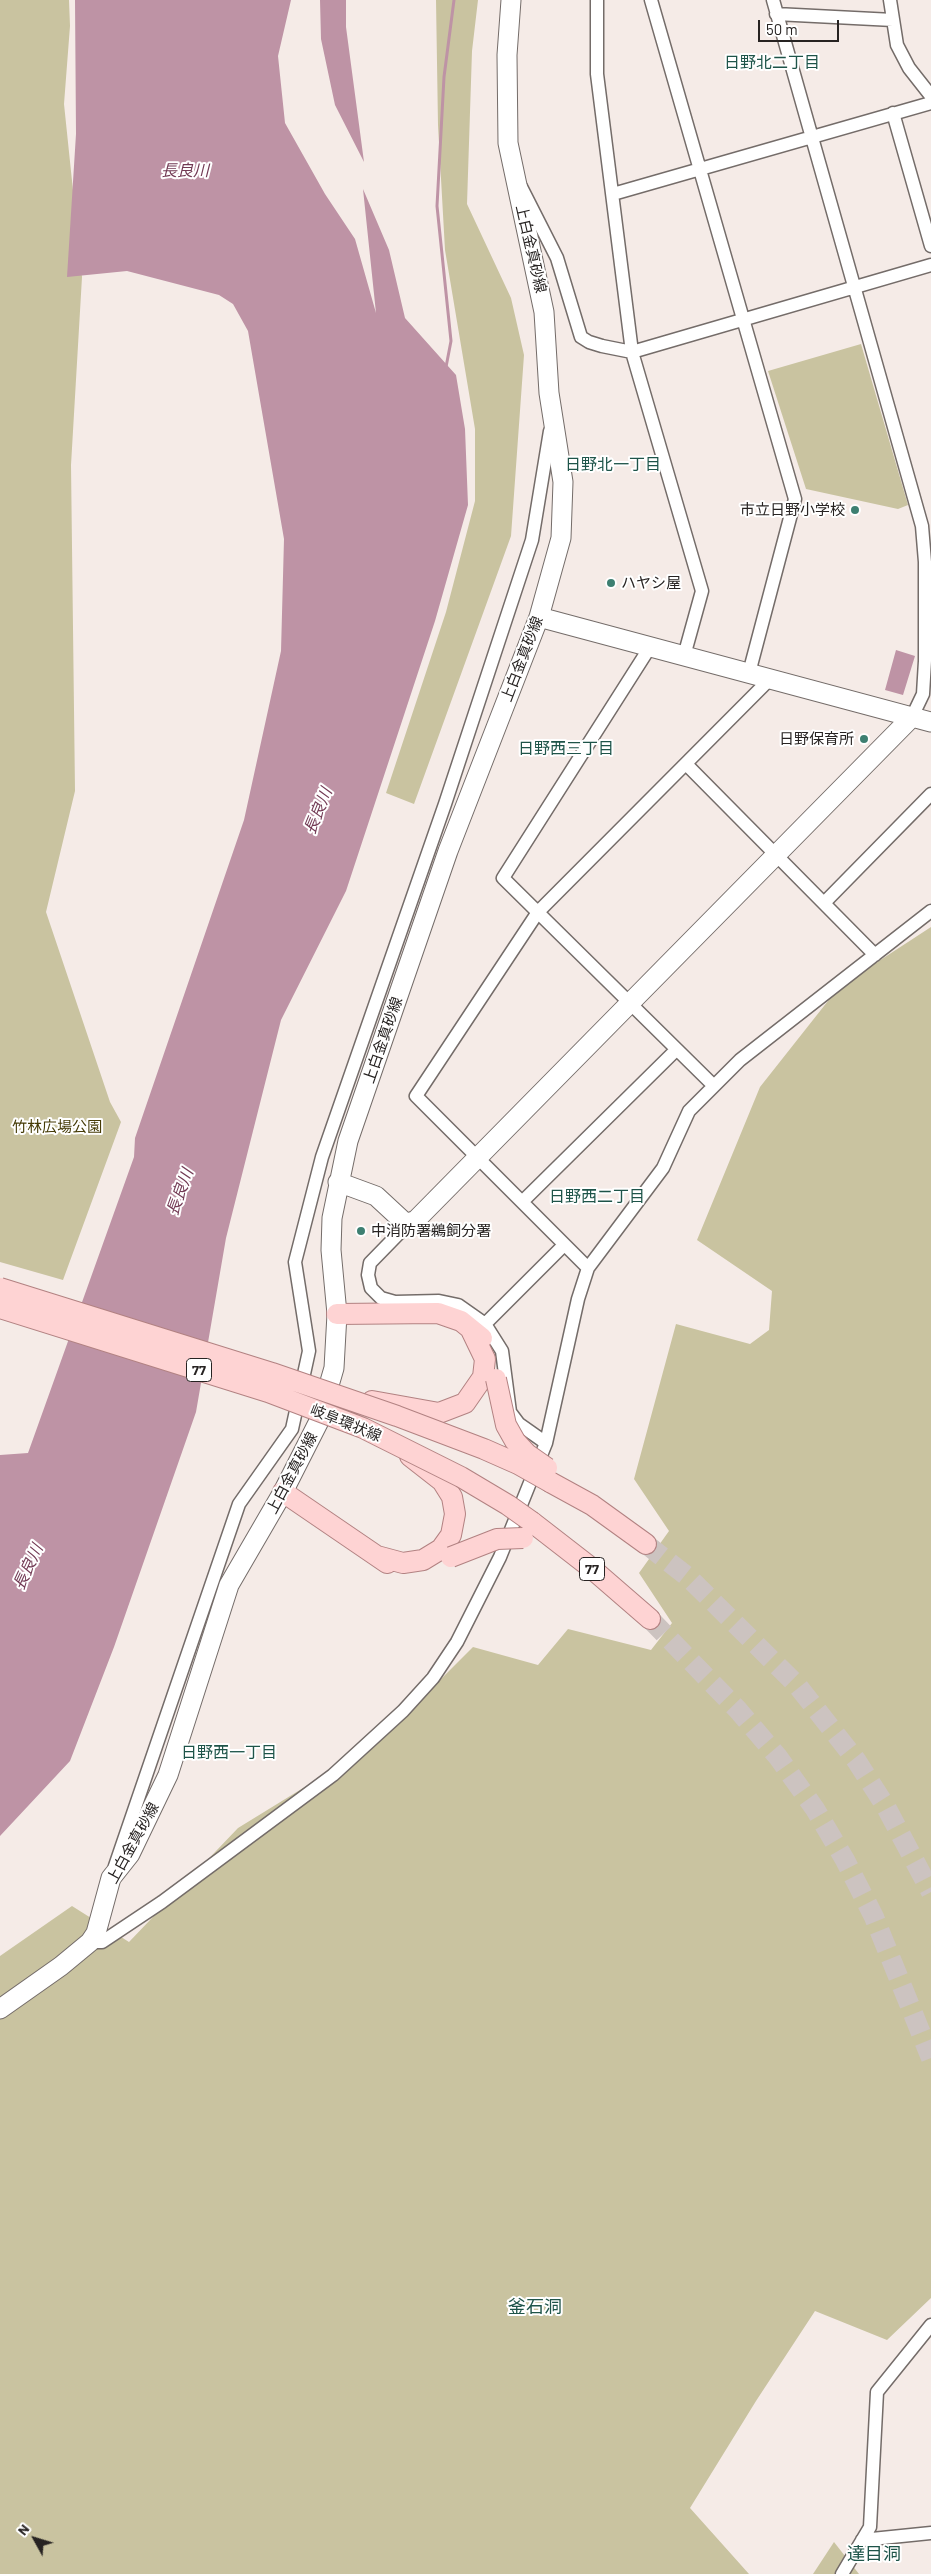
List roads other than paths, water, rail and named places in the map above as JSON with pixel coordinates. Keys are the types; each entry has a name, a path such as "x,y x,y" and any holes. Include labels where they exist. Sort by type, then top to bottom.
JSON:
{"main road":[{"name":"上白金真砂線","path":"0,2009 61,1966 90,1942 96,1933 111,1878 130,1854 168,1775 229,1585 283,1492 318,1423 334,1368 337,1314 331,1250 332,1218 348,1141 448,851 539,617 561,538 563,482 549,393 544,312 514,178 508,133 506,55 511,0"},
{"path":"539,617 931,722"},
{"path":"338,1182 376,1196 403,1221 409,1223 416,1220 629,1001 912,717"},
{"name":"岐阜環状線","path":"0,1288 338,1396 484,1449 552,1478 646,1544"},
{"name":"岐阜環状線","path":"0,1308 268,1392 394,1442 461,1477 508,1505 527,1530 590,1567 650,1619"},
{"name":"77","path":"337,1314 438,1313 478,1327 491,1356 489,1378 506,1425 515,1441 552,1478"},
{"name":"77","path":"338,1396 440,1413 465,1403 489,1378"},
{"name":"77","path":"394,1442 442,1482 452,1497 455,1514 446,1553"},
{"path":"283,1492 400,1571 416,1571 446,1553 527,1530"}],"street":[{"path":"596,0 597,74 632,352 702,591 684,656"},
{"path":"651,0 795,499 749,673"},
{"path":"773,0 854,288 926,524 923,694 912,717"},
{"path":"890,0 897,45 909,68 931,96"},
{"path":"776,14 893,20"},
{"path":"613,194 931,102"},
{"path":"893,113 931,246"},
{"path":"514,178 526,193 557,258 581,337 589,342 632,352 931,266"},
{"path":"111,1878 238,1504 292,1429 309,1352 295,1262 319,1166 532,540 553,411"},
{"path":"650,646 504,878 676,1050 714,1085"},
{"path":"588,1268 416,1096 538,912 770,679"},
{"path":"686,764 875,955"},
{"path":"824,903 931,794"},
{"path":"90,1942 102,1942 162,1902 333,1775 403,1711 433,1678 457,1642 500,1557 546,1443 578,1299 588,1268 663,1168 689,1111 740,1060 931,911"},
{"path":"522,1202 676,1050"},
{"path":"409,1223 370,1263 368,1275 371,1288 381,1298 395,1302 439,1301 458,1305 502,1351 510,1412 519,1424 546,1443"},
{"path":"478,1327 564,1245"},
{"path":"842,2574 870,2527 873,2500 877,2392 931,2326"},
{"path":"862,2540 931,2533"}],"water":[{"name":"長良川","path":"75,0 291,0 278,56 285,123 325,194 355,239 376,313 363,189 389,250 405,318 456,375 465,429 468,505 435,621 346,891 281,1020 226,1238 196,1412 114,1647 70,1761 0,1836 0,1455 28,1453 134,1157 135,1138 244,820 281,651 284,539 248,331 233,304 219,295 127,271 67,277 76,134"},
{"path":"320,0 346,0 346,27 364,162 335,105 321,39"},
{"path":"896,650 915,656 903,695 885,690"}],"waterway":[{"path":"446,367 451,341 437,206 444,77 454,0"}],"tunnel":[{"path":"646,1544 688,1577 797,1685 856,1760 886,1807 931,1892"},
{"path":"650,1619 738,1710 778,1757 815,1809 845,1860 874,1917 931,2058"}],"place":[{"name":"市立日野小学校","path":"855,510"},
{"name":"ハヤシ屋","path":"611,583"},
{"name":"日野保育所","path":"864,739"},
{"name":"中消防署鵜飼分署","path":"361,1231"}],"district":[{"name":"日野北二丁目","path":"772,63"},
{"name":"日野北一丁目","path":"613,465"},
{"name":"日野西三丁目","path":"566,749"},
{"name":"日野西二丁目","path":"597,1197"},
{"name":"日野西一丁目","path":"229,1753"},
{"name":"釜石洞","path":"535,2307"},
{"name":"達目洞","path":"874,2554"}],"park label":[{"name":"竹林広場公園","path":"57,1127"}]}
